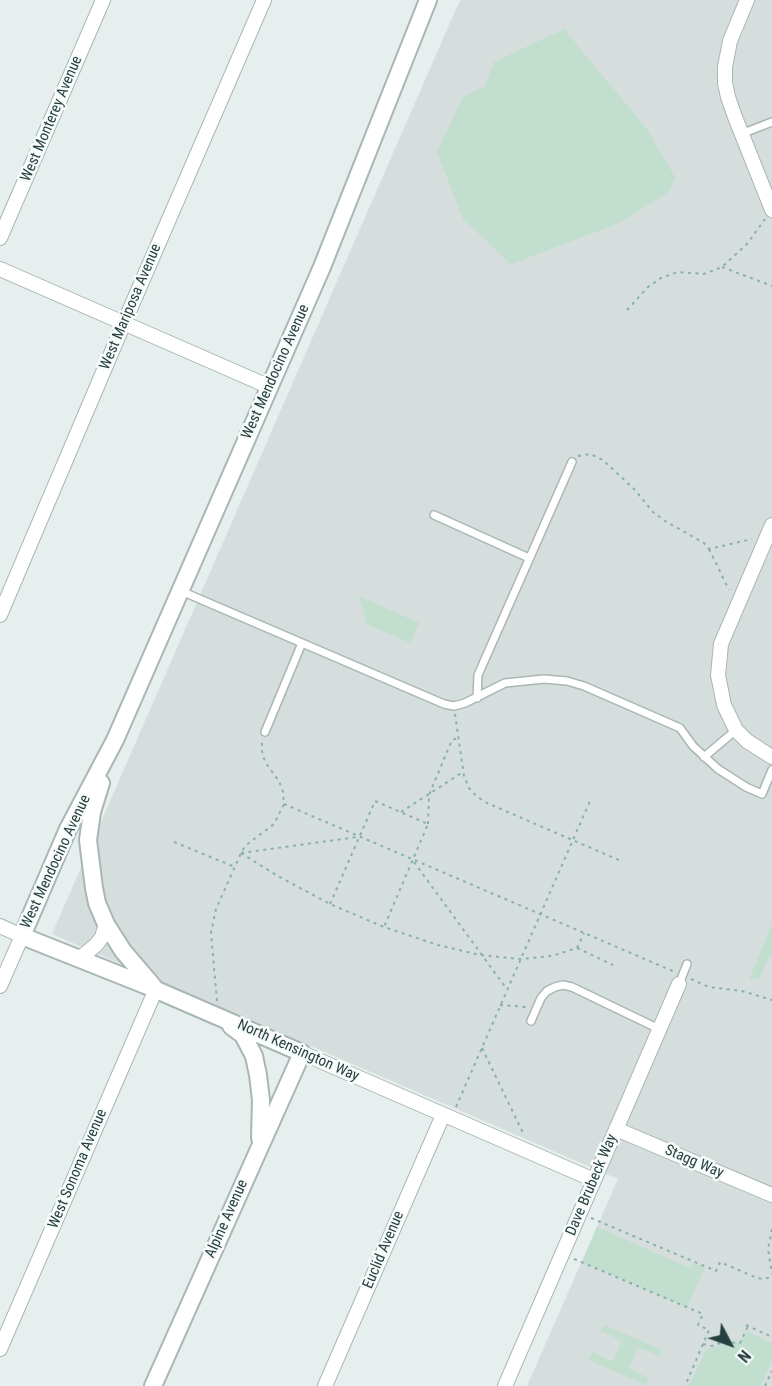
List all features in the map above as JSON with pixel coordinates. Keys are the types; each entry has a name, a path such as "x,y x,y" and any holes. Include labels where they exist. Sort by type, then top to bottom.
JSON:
{"street":[{"name":"West Monterey Avenue","path":"0,238 103,0"},
{"name":"West Mariposa Avenue","path":"0,615 264,0"},
{"name":"West Mendocino Avenue","path":"0,986 68,829 115,740 270,387 322,267 428,0"},
{"path":"747,0 730,41 725,67 725,83 741,134 772,210"},
{"path":"0,269 270,387"},
{"path":"770,530 721,644 718,675 724,705 736,730 747,741 772,757"},
{"name":"West Mendocino Avenue","path":"115,740 92,812 88,840 94,888 106,924 123,951 156,989"},
{"path":"80,958 96,945 102,937 106,924"},
{"name":"North Kensington Way","path":"0,926 156,989 594,1180"},
{"name":"Dave Brubeck Way","path":"505,1386 681,980"},
{"name":"West Sonoma Avenue","path":"0,1349 156,989"},
{"path":"219,1017 243,1035 254,1056 261,1100 260,1145"},
{"name":"Alpine Avenue","path":"153,1386 302,1053"},
{"name":"Euclid Avenue","path":"325,1386 447,1116"},
{"name":"Stagg Way","path":"616,1129 772,1195"}],"lane":[{"path":"741,134 772,122"},
{"path":"477,698 478,675 572,462"},
{"path":"434,516 529,558"},
{"path":"181,591 444,704 454,706 477,698 505,683 544,679 567,681 584,686 680,728 704,757 730,778 762,794 772,770"},
{"path":"265,732 302,643"},
{"path":"704,757 736,730"},
{"path":"681,980 687,964"},
{"path":"531,1021 547,991 563,985 572,987 659,1029"}],"path":[{"path":"627,310 648,287 661,278 678,272 704,274 722,267 747,244 772,210"},
{"path":"722,267 772,286"},
{"path":"572,462 579,455 590,454 603,460 634,489 653,512 704,543 737,605"},
{"path":"709,549 770,530"},
{"path":"454,706 463,772 469,788 476,796 487,803 621,861"},
{"path":"219,1017 211,933 216,909 245,846 274,824 284,804 279,781 265,762 261,741 265,732"},
{"path":"384,927 428,824 429,795 452,740 459,738"},
{"path":"401,812 463,772"},
{"path":"330,904 375,801 428,824"},
{"path":"447,1116 482,1048 590,801"},
{"path":"284,804 584,933 681,980 709,987 742,991 772,1000"},
{"path":"241,853 359,837"},
{"path":"174,842 235,867"},
{"path":"241,853 330,904 384,927 438,945 480,955 520,959 552,956 577,948 613,964"},
{"path":"412,860 507,990"},
{"path":"577,948 584,933"},
{"path":"500,1005 514,1007 538,1005"},
{"path":"482,1048 534,1154"},
{"path":"580,1213 716,1270 720,1262 763,1279 772,1276 768,1249 772,1229"},
{"path":"562,1254 703,1314 698,1325 709,1330 685,1386"},
{"path":"703,1344 712,1346 723,1342 740,1343 747,1326 772,1337"},
{"path":"765,1386 772,1371"}],"shaded area":[{"path":"461,0 772,0 772,1386 527,1386 618,1179 52,934"}],"green space":[{"path":"564,29 646,128 675,177 669,192 617,224 511,264 463,219 437,152 463,97 485,86 494,62"},
{"path":"359,596 419,623 410,643 367,624"},
{"path":"772,924 772,957 769,956 760,977 749,980"},
{"path":"597,1227 690,1268 692,1263 705,1267 687,1307 582,1262"},
{"path":"604,1325 662,1350 659,1356 638,1347 629,1369 649,1378 646,1385 589,1360 592,1352 613,1362 622,1341 601,1331"},
{"path":"746,1331 772,1343 772,1361 760,1386 689,1386 707,1349 733,1342 740,1343"}]}
